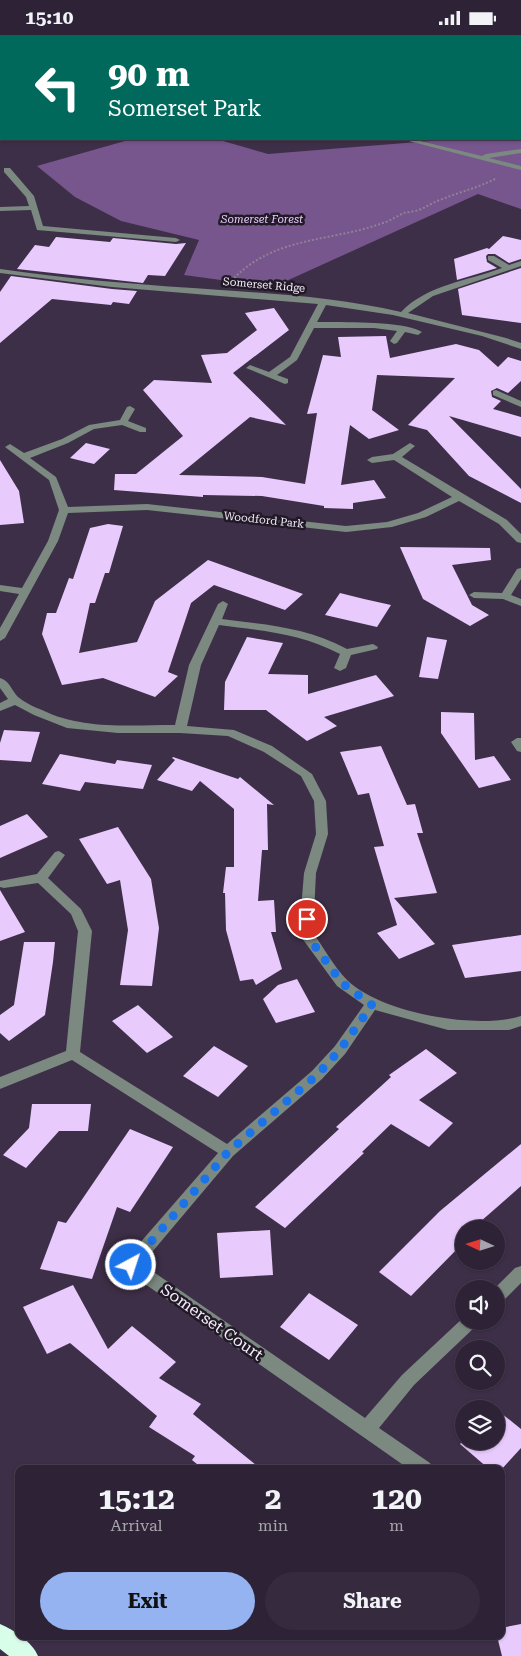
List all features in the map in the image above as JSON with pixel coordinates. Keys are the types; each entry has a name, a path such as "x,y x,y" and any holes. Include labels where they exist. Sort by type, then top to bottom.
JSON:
{"highway":[{"path":"0,1635 27,1656"}],"street":[{"path":"409,140 519,168"},
{"path":"481,157 521,151"},
{"path":"7,170 30,196 40,228 176,240"},
{"path":"0,209 35,208"},
{"path":"491,258 509,268"},
{"path":"404,313 413,303 433,292 521,263"},
{"name":"Somerset Ridge","path":"0,271 52,280 323,301 404,313 521,346"},
{"path":"271,375 294,358 323,301"},
{"path":"312,325 374,325 418,332"},
{"path":"394,341 402,329"},
{"path":"512,342 521,338"},
{"path":"250,368 285,381"},
{"path":"496,393 519,401"},
{"path":"123,422 130,409"},
{"path":"23,457 65,441 92,427 123,422 143,430"},
{"path":"372,460 396,457 410,446"},
{"path":"0,638 53,541 64,510 53,479 10,447"},
{"path":"396,457 503,522 521,540"},
{"name":"Woodford Park","path":"64,510 147,507 346,529 388,525 422,515 459,497"},
{"path":"505,596 521,571"},
{"path":"0,588 24,592"},
{"path":"474,595 505,596 521,603"},
{"path":"180,729 195,665 223,604"},
{"path":"216,621 296,632 329,644 346,653 373,647"},
{"path":"340,668 346,653"},
{"path":"0,681 15,700 38,713 67,723 118,729 180,729 230,733 268,749 306,774 320,801 322,834 310,873 306,934 342,983 372,1005 448,1025 509,1025 521,1021"},
{"path":"0,708 15,700"},
{"path":"521,742 517,742 521,748"},
{"path":"4,884 41,878 59,855"},
{"path":"41,878 76,912 85,931 73,1054"},
{"name":"Somerset Court","path":"372,1005 340,1050 317,1075 228,1152 131,1265 418,1465"},
{"path":"0,1083 73,1054"},
{"path":"73,1054 228,1152"},
{"path":"505,1288 521,1273"},
{"path":"367,1429 408,1380 461,1330"}],"path":[{"path":"226,293 233,279 248,264 277,250 301,241 331,237 384,223 404,213 416,211 440,200 478,188 519,168"}],"green space":[{"name":"Somerset Forest","path":"128,140 219,140 268,154 430,141 428,140 521,140 521,209 478,194 273,287 184,275 199,240 121,221 75,197 37,166"}],"building":[{"path":"503,236 521,240 521,259 509,263 495,254 488,254 486,256 487,262 497,268 457,280 454,259 487,248 489,249"},
{"path":"56,237 110,242 113,238 176,244 186,243 165,276 148,275 143,283 17,269 35,245 49,247"},
{"path":"521,268 521,323 462,315 458,289"},
{"path":"11,276 137,291 129,304 113,302 111,305 52,299 0,343 0,292"},
{"path":"274,308 289,330 233,373 286,425 250,417 179,475 262,477 305,484 317,413 307,414 323,355 341,357 338,337 386,336 390,358 456,344 479,350 498,367 508,357 521,361 521,381 508,393 497,388 491,391 492,397 501,401 493,409 521,417 521,437 449,416 521,489 521,503 469,476 427,430 408,425 455,378 377,375 372,410 399,430 369,439 350,425 341,485 374,480 386,498 353,503 353,509 324,508 324,506 262,496 203,495 203,497 114,490 115,474 136,474 183,436 143,390 154,380 212,383 201,355 227,353 257,330 245,313"},
{"path":"86,443 110,449 94,464 70,458"},
{"path":"0,460 19,491 24,523 0,525"},
{"path":"108,524 123,526 109,573 105,573 95,603 90,603 79,653 137,642 155,601 208,560 303,594 285,610 214,585 191,603 168,672 178,676 155,697 103,678 62,685 42,634 47,613 56,613 69,578 73,579 90,528"},
{"path":"400,547 490,548 491,560 452,565 472,605 489,615 470,626 423,599"},
{"path":"340,593 391,605 377,627 325,615"},
{"path":"247,637 283,643 268,674 308,675 308,694 376,675 394,696 324,717 337,726 307,741 266,710 224,710 225,682"},
{"path":"427,637 447,640 438,679 419,677"},
{"path":"441,712 474,713 475,760 494,756 511,780 479,788 441,733"},
{"path":"4,730 40,732 31,762 0,760 0,743"},
{"path":"381,746 407,805 415,804 423,833 417,833 437,893 394,898 435,944 399,959 377,933 397,925 374,847 384,846 369,793 358,795 340,752"},
{"path":"60,754 115,764 117,760 152,765 143,789 85,782 80,791 42,784"},
{"path":"173,757 238,779 240,777 274,805 267,804 268,850 262,850 258,901 274,900 276,932 271,932 282,969 256,985 253,979 240,981 226,930 225,893 223,893 226,867 234,867 234,809 200,781 192,791 157,780 175,760"},
{"path":"27,814 48,837 0,858 0,826"},
{"path":"118,827 151,879 159,928 152,986 120,985 128,930 120,880 107,884 79,839"},
{"path":"0,890 25,932 0,941"},
{"path":"521,935 521,971 465,978 452,945"},
{"path":"24,942 55,942 45,1015 9,1041 0,1033 0,1015 14,1005"},
{"path":"297,979 315,1012 276,1023 263,999 278,985"},
{"path":"138,1005 173,1037 147,1053 112,1021"},
{"path":"214,1046 248,1066 218,1097 183,1076"},
{"path":"426,1049 457,1073 419,1100 453,1123 429,1147 391,1124 362,1152 364,1153 285,1228 255,1207 339,1129 336,1127 391,1077 389,1075"},
{"path":"32,1104 91,1104 88,1131 59,1131 26,1168 3,1155 29,1128"},
{"path":"130,1129 173,1147 130,1212 117,1207 92,1279 40,1269 58,1221 66,1223"},
{"path":"521,1144 521,1186 482,1220 455,1220 455,1251 411,1296 379,1272 440,1211"},
{"path":"270,1230 273,1275 220,1278 217,1233"},
{"path":"73,1285 108,1349 132,1326 176,1362 159,1378 201,1404 193,1414 256,1465 198,1465 192,1460 195,1456 149,1427 157,1416 70,1343 47,1354 23,1307"},
{"path":"309,1293 358,1325 329,1360 280,1327"},
{"path":"505,1416 521,1429 521,1448 505,1466 484,1465 467,1450 505,1450"},
{"path":"521,1624 521,1656 502,1656 498,1640 505,1640 505,1627"}],"route":[{"path":"131,1265 228,1152 317,1075 340,1050 372,1005 342,983 306,934 307,919"}]}
